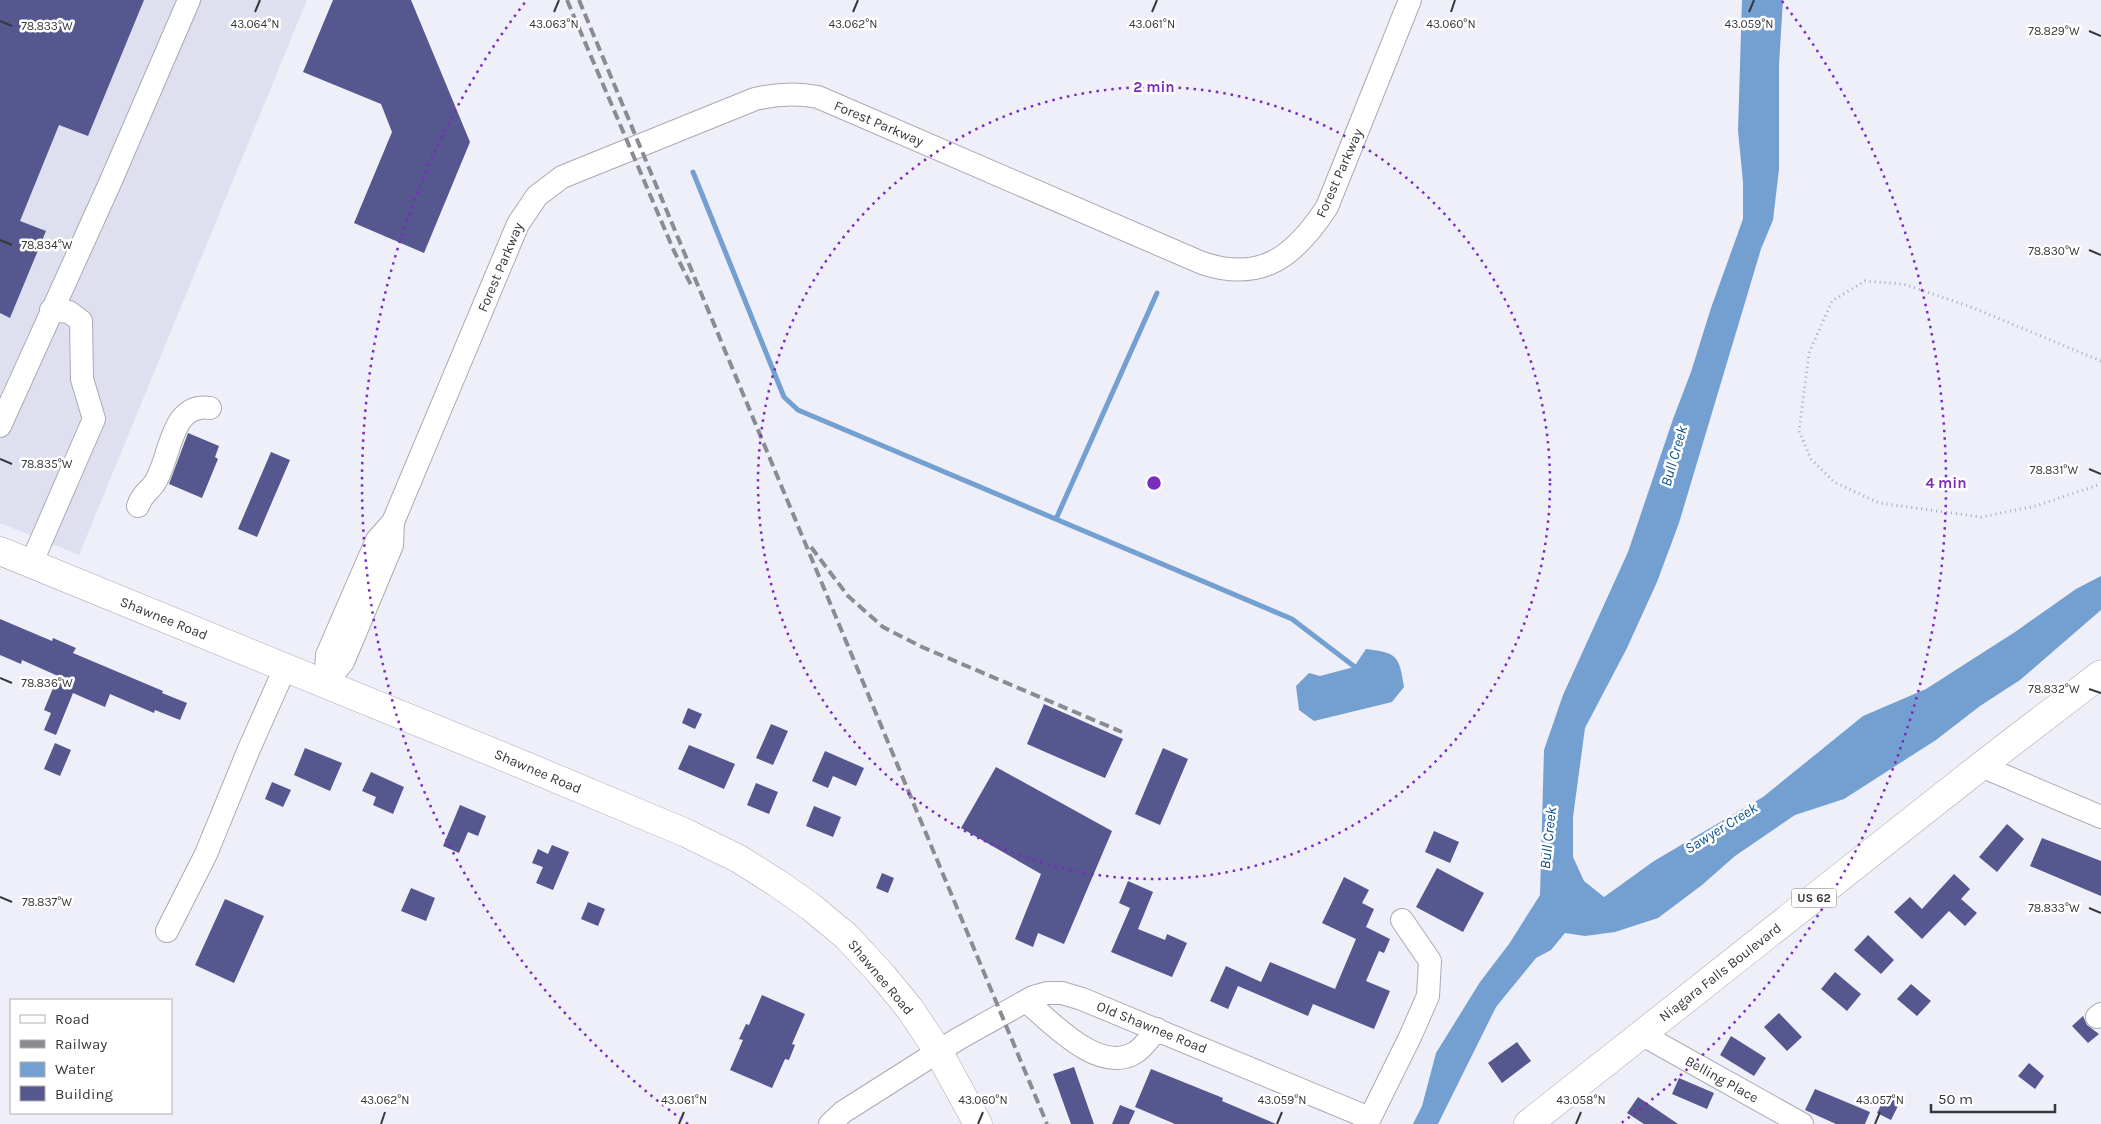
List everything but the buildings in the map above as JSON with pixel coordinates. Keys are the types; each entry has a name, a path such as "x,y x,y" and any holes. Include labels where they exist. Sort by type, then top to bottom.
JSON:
{"main road":[{"name":"Shawnee Road","path":"0,551 686,833 746,864 804,902 846,936 883,976 910,1009 938,1051 978,1124"},
{"name":"Niagara Falls Boulevard","path":"1528,1124 1981,766 2101,674"}],"street":[{"path":"0,426 190,0"},
{"name":"Forest Parkway","path":"325,684 327,655 377,540 393,522 518,224 537,196 562,177 755,99 770,95 802,94 818,97 1202,263 1229,271 1254,269 1267,264 1294,248 1308,236 1327,207 1410,0"},
{"path":"31,564 94,419 82,380 80,321 69,312 52,310"},
{"path":"138,506 142,496 154,484 181,418 194,408 210,408"},
{"path":"167,930 206,854 285,668"},
{"path":"1981,766 2101,817"},
{"path":"1368,1121 1410,1037 1428,996 1430,961 1402,920"},
{"name":"Old Shawnee Road","path":"830,1124 843,1112 938,1051 1026,1001 1047,993 1062,993 1082,999 1157,1029 1368,1121"},
{"path":"1026,1001 1073,1042 1101,1056 1120,1059 1137,1052 1157,1029"},
{"name":"Belling Place","path":"1641,1034 1802,1124"}],"path":[{"path":"2101,361 1971,307 1903,284 1865,281 1832,300 1809,352 1800,431 1811,459 1834,482 1879,503 1981,517 2036,506 2101,484"}],"shaded area":[{"path":"0,0 307,0 79,555 0,523"}],"water":[{"path":"1742,0 1783,0 1779,65 1779,169 1773,220 1761,249 1679,523 1657,582 1627,648 1585,728 1573,817 1573,857 1584,881 1604,897 1654,861 1763,797 1863,716 1926,689 2015,632 2076,589 2101,576 2101,610 2020,680 1980,706 1936,740 1844,799 1795,815 1735,856 1702,885 1658,918 1615,932 1585,936 1565,933 1551,950 1536,958 1496,1007 1438,1124 1413,1124 1422,1106 1436,1053 1480,982 1509,944 1540,895 1544,750 1563,695 1628,552 1743,219 1743,182 1738,131"},
{"path":"1366,649 1385,652 1398,662 1404,687 1392,702 1314,721 1299,710 1296,686 1309,673 1320,676 1354,667"}],"waterway":[{"path":"693,172 784,397 798,410 1292,619 1355,667"},
{"path":"1056,519 1157,293"}],"railway":[{"path":"567,0 674,251 692,287"},
{"path":"579,0 1047,1124"},
{"path":"811,547 848,596 883,627 922,647 1122,732"}],"water label":[{"name":"Bull Creek","path":"1674,456"},
{"name":"Sawyer Creek","path":"1721,828"},
{"name":"Bull Creek","path":"1548,838"}]}
